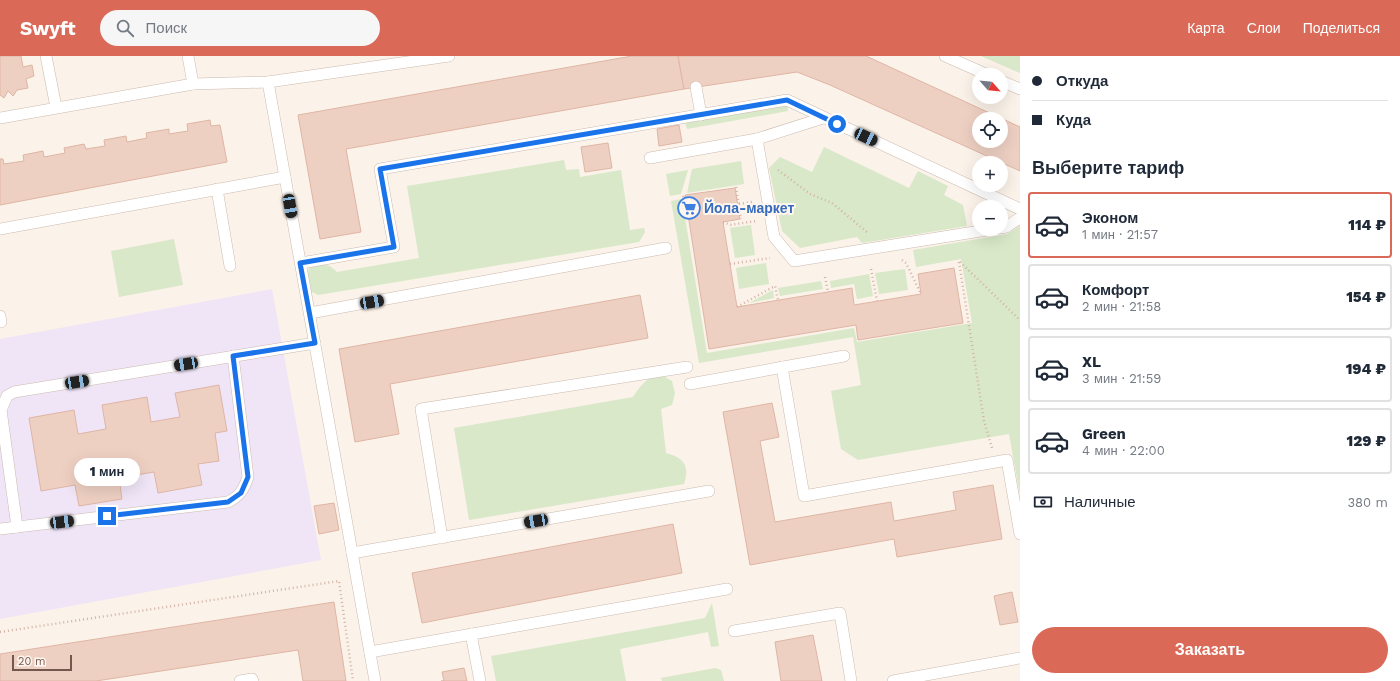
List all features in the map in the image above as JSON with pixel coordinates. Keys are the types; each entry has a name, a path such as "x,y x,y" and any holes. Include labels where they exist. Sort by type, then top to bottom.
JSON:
{"lane":[{"path":"46,56 56,107"},
{"path":"188,56 193,84"},
{"path":"0,118 193,84 268,82 376,62 449,56"},
{"path":"945,56 972,68"},
{"path":"268,82 375,681"},
{"path":"1008,84 1020,89"},
{"path":"696,87 700,115"},
{"path":"300,263 394,247 380,169 787,100 1020,209"},
{"path":"650,158 757,139 823,118"},
{"path":"757,139 774,238 794,261 972,232"},
{"path":"0,229 285,177"},
{"path":"217,189 230,266"},
{"path":"1008,226 1020,218"},
{"path":"310,313 666,248"},
{"path":"17,527 1,410 8,396 14,392 315,343"},
{"path":"0,529 228,502 235,498 241,493 248,477 233,356"},
{"path":"690,384 844,356"},
{"path":"442,538 421,410 687,367"},
{"path":"782,367 804,496 1006,460 1020,534"},
{"path":"352,553 709,491"},
{"path":"370,652 726,589"},
{"path":"734,631 840,613 851,681"},
{"path":"471,634 480,681"},
{"path":"893,681 1020,658"},
{"path":"240,681 252,679 253,681"}],"path":[{"path":"772,165 810,194 832,203 854,220 882,247"},
{"path":"736,188 741,219"},
{"path":"683,196 687,208"},
{"path":"739,204 753,202"},
{"path":"724,222 730,224 764,220"},
{"path":"730,264 770,258"},
{"path":"996,462 984,421 959,262 1020,320"},
{"path":"906,263 921,294"},
{"path":"871,269 877,301"},
{"path":"825,277 828,292"},
{"path":"737,307 775,286 778,300"},
{"path":"0,632 339,581 353,681"}],"shaded area":[{"path":"272,289 321,560 0,619 0,339"}],"green space":[{"path":"981,56 1020,56 1020,73"},
{"path":"787,104 788,111 687,129 685,122"},
{"path":"824,147 909,188 918,171 948,186 944,195 963,205 967,226 862,243 857,237 800,248 782,231 769,168 780,157 812,172"},
{"path":"564,160 566,170 579,169 580,177 621,170 630,230 644,228 645,232 639,242 318,295 310,291 306,274 311,266 325,264 337,272 419,258 407,186"},
{"path":"741,161 744,184 687,193 692,169"},
{"path":"688,170 681,194 670,196 666,174"},
{"path":"682,199 707,353 854,328 857,342 972,323 961,259 916,267 913,250 995,236 1008,236 1008,233 1020,226 1020,495 1009,434 858,460 841,449 831,391 861,385 853,337 699,363 671,201"},
{"path":"751,225 755,255 735,258 730,228"},
{"path":"174,239 183,285 119,297 111,251"},
{"path":"766,263 769,284 739,289 736,268"},
{"path":"905,269 908,290 879,294 875,273"},
{"path":"869,274 873,296 857,299 854,284 831,288 830,281"},
{"path":"821,281 823,289 780,296 778,288"},
{"path":"773,290 774,298 749,303"},
{"path":"660,374 672,381 675,393 672,405 661,409 666,453 677,457 684,463 686,467 686,477 684,484 469,520 454,428 633,397 644,382"},
{"path":"712,603 719,646 711,647 708,632 620,649 626,681 496,681 491,656 705,618"},
{"path":"715,668 721,670 724,681 662,681 661,678"}],"building":[{"path":"0,56 21,56 23,67 32,65 34,76 26,79 28,88 17,90 13,96 8,91 4,98 0,95"},
{"path":"632,56 678,56 684,89 346,149 361,232 320,239 298,115"},
{"path":"678,56 866,56 987,112 972,112 972,148 1008,148 1008,121 1020,127 1020,171 1008,166 1008,156 987,156 830,85 797,72 684,89"},
{"path":"210,120 211,126 220,125 227,162 0,205 0,159 3,159 4,164 24,161 23,155 43,151 44,157 65,153 64,148 84,144 86,149 105,146 104,140 126,136 127,142 147,138 146,133 169,129 169,134 188,131 187,124"},
{"path":"679,125 682,142 659,146 657,129"},
{"path":"608,143 612,168 585,172 581,147"},
{"path":"735,188 740,219 723,222 737,307 852,288 854,305 921,294 918,274 954,268 963,323 858,340 856,325 709,349 685,195"},
{"path":"640,295 648,338 390,384 399,434 355,442 339,349"},
{"path":"219,385 227,431 215,433 219,461 198,464 202,485 158,493 154,472 119,478 122,499 79,506 75,485 41,491 29,418 74,410 78,434 106,429 102,405 147,397 151,422 180,417 175,393"},
{"path":"772,403 779,437 760,441 775,522 891,502 894,521 956,510 953,492 993,485 1002,539 897,557 894,539 750,565 723,412"},
{"path":"334,503 339,530 319,534 314,506"},
{"path":"673,524 682,573 422,623 412,573"},
{"path":"1012,592 1018,622 1000,625 994,596"},
{"path":"334,602 346,681 303,681 298,650 96,681 0,681 0,654"},
{"path":"813,635 822,681 781,681 775,642"},
{"path":"464,668 467,681 444,681 442,672"}],"place":[{"name":"Йола-маркет","path":"689,208"}],"route":[{"path":"107,516 228,502 241,493 248,477 233,356 315,343 300,263 394,247 380,169 787,100 837,124"}]}
